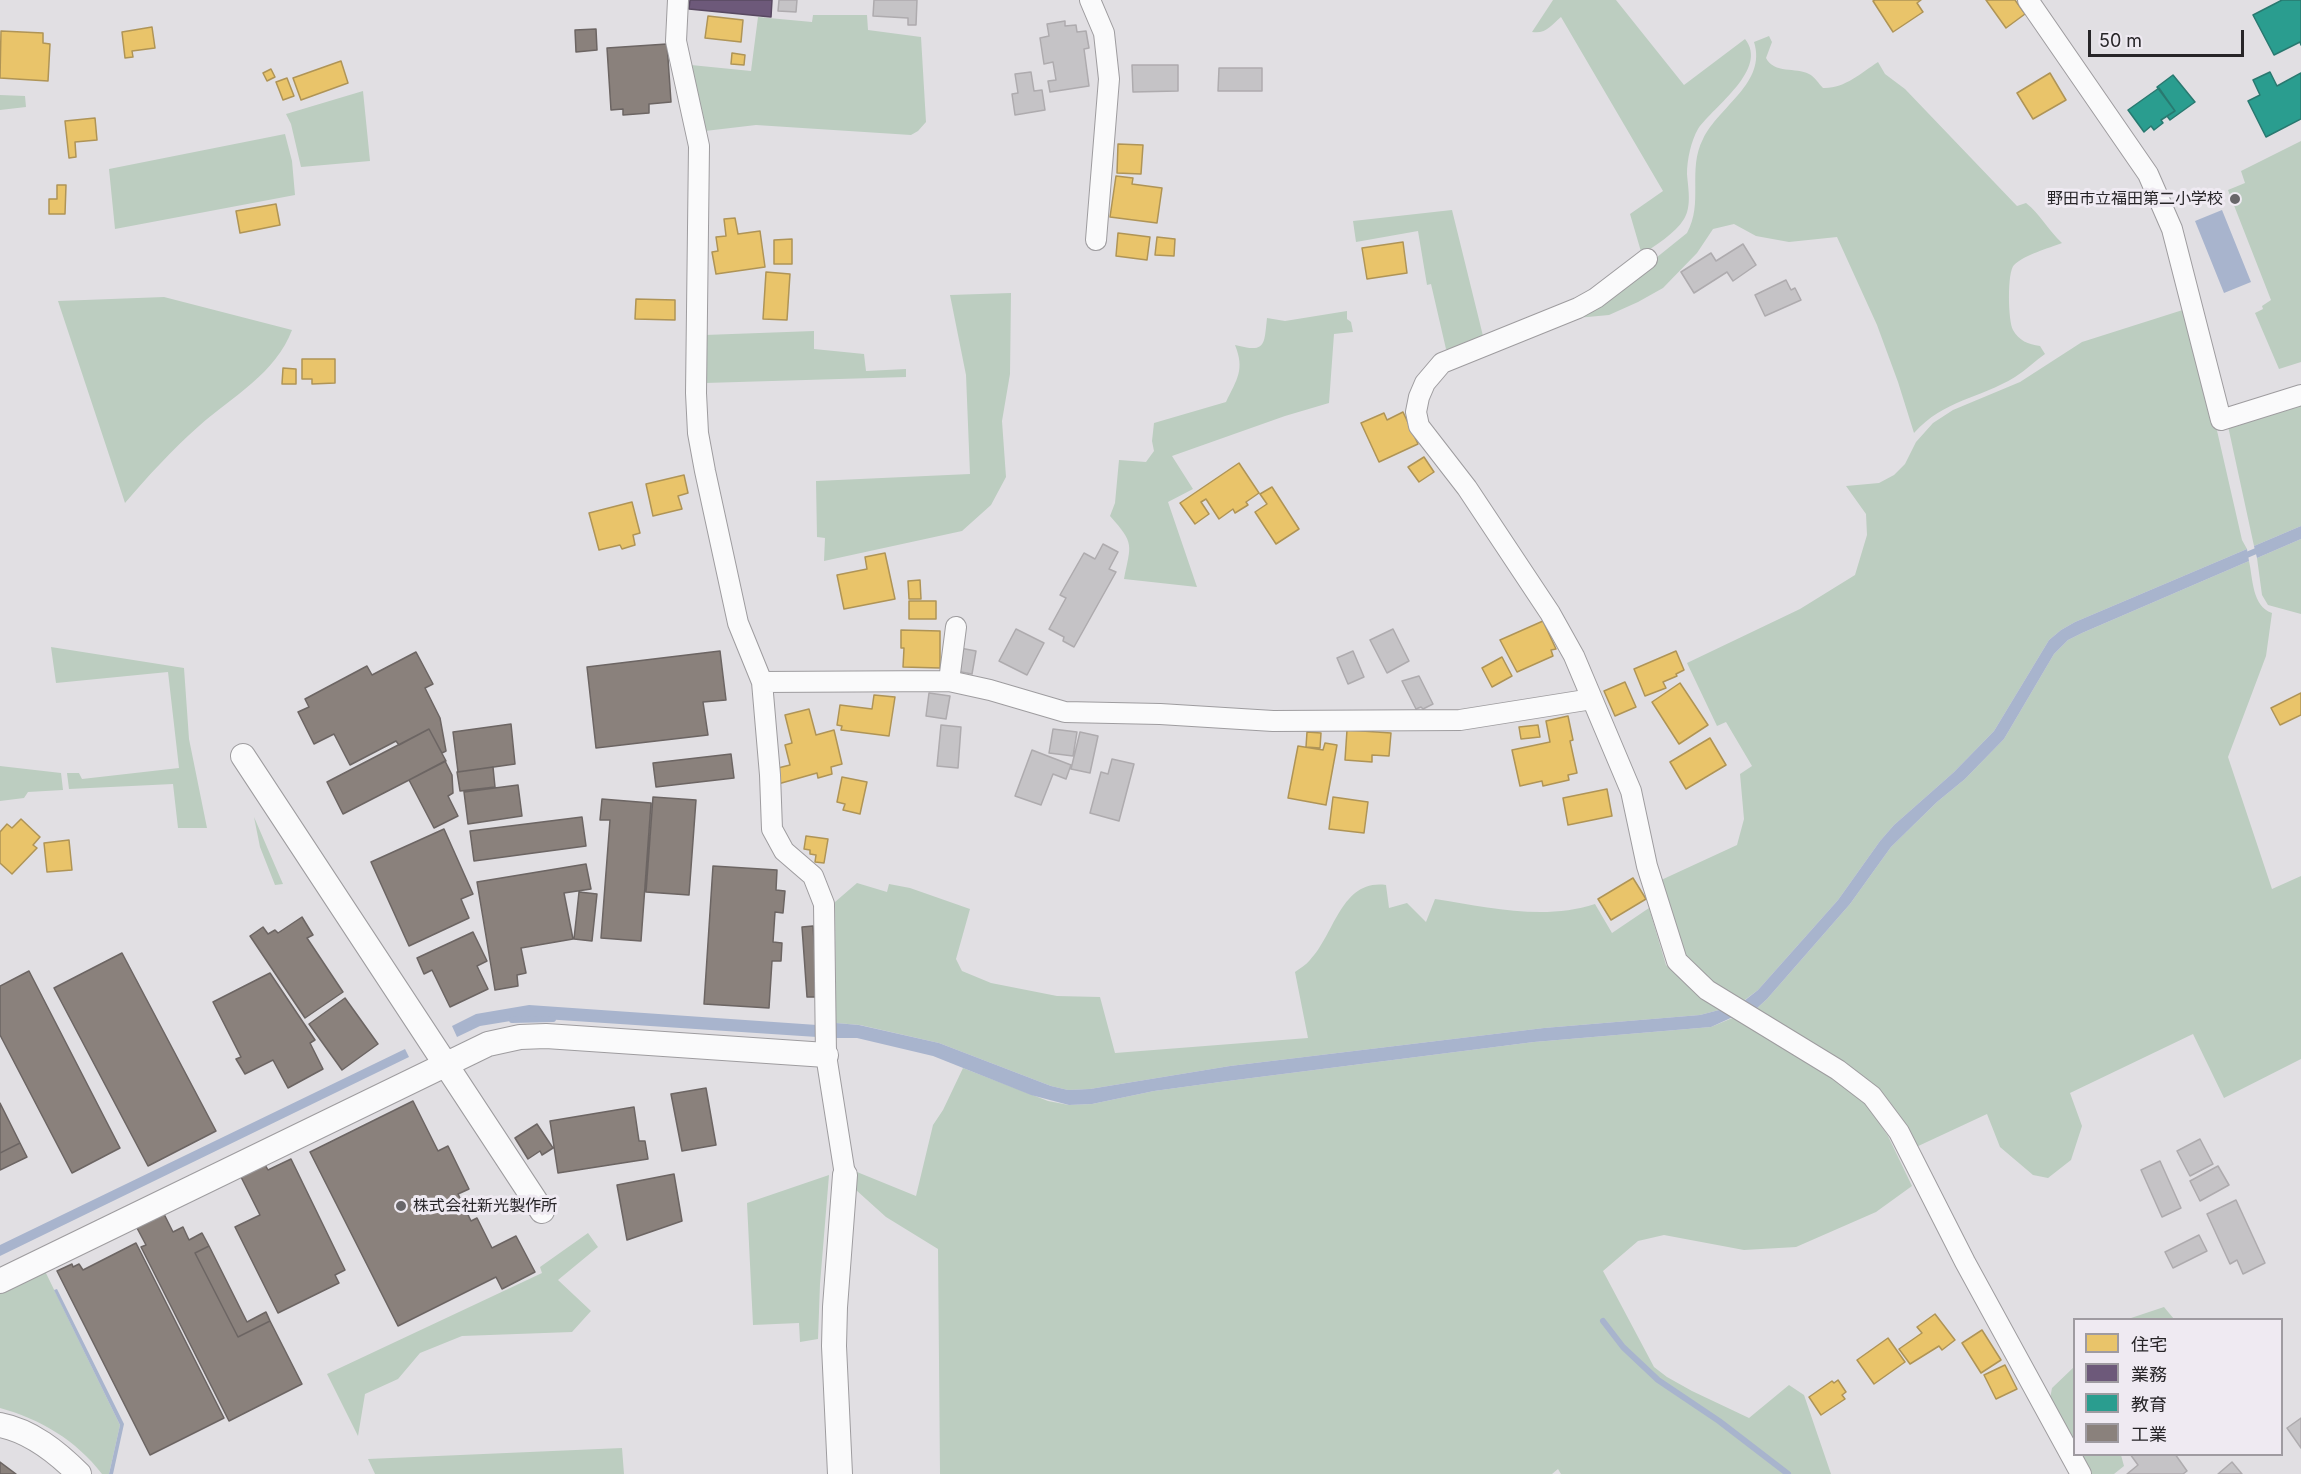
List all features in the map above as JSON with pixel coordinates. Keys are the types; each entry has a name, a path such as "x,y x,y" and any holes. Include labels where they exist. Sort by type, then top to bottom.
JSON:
{"street":[{"path":"678,0 676,41 699,147 696,393 698,433 738,623 762,682 772,829 784,851 813,876 824,904 826,1055 845,1175 834,1336 840,1474"},
{"path":"1090,0 1104,33 1109,79 1096,240"},
{"path":"2028,0 2148,174 2172,229 2221,420 2301,395"},
{"path":"1647,259 1596,298 1578,308 1443,363 1425,383 1416,412 1419,426 1467,488 1550,613 1574,656 1631,791 1647,866 1677,962 1707,990 1838,1070 1872,1096 1899,1132 1965,1262 2081,1474"},
{"path":"949,681 956,627"},
{"path":"762,682 949,681 990,690 1065,712 1160,714 1273,721 1460,720 1592,699"},
{"path":"243,756 542,1211"},
{"path":"0,1281 444,1063 488,1044 520,1037 546,1036 826,1055"},
{"path":"0,1425 14,1428 57,1452 79,1474"}],"green space":[{"path":"1553,0 1616,0 1684,85 1745,39 1751,51 1745,75 1698,129 1693,139 1687,174 1689,203 1684,219 1670,234 1642,255 1630,214 1663,191 1561,17 1545,30 1532,32"},
{"path":"813,15 867,15 868,30 921,37 926,122 918,131 911,135 756,125 705,131 691,65 751,71 758,17 812,22"},
{"path":"1769,36 1772,42 1766,58 1770,63 1780,68 1809,74 1823,88 1845,83 1878,62 1885,74 1905,89 2017,206 2026,203 2062,243 2018,261 2010,277 2009,307 2013,330 2024,341 2040,346 2045,354 2015,377 1938,413 1914,433 1877,325 1837,237 1789,242 1756,236 1734,224 1713,229 1697,253 1663,288 1609,315 1566,319 1605,299 1687,233 1694,210 1698,151 1710,127 1748,82 1754,70 1756,57 1754,42"},
{"path":"363,91 370,161 301,167 291,124 286,114"},
{"path":"0,95 25,96 26,107 0,110"},
{"path":"285,134 292,161 295,195 115,229 109,169"},
{"path":"2301,141 2301,362 2279,369 2255,313 2263,309 2262,306 2271,300 2228,190 2245,183 2241,171"},
{"path":"1452,210 1484,340 1455,351 1446,349 1431,284 1427,285 1418,231 1356,242 1353,221"},
{"path":"1011,293 1010,374 1002,421 1006,477 991,505 962,531 824,561 825,538 817,537 816,481 970,474 966,375 950,295"},
{"path":"164,297 292,330 285,345 264,372 189,435 160,463 125,503 58,301"},
{"path":"2189,308 2242,540 2247,549 2075,622 2049,640 1994,731 1954,772 1894,825 1838,900 1758,990 1742,1002 1691,967 1677,944 1659,881 1737,845 1744,819 1740,774 1752,766 1726,722 1717,726 1687,663 1800,609 1855,575 1867,535 1866,514 1846,486 1879,483 1894,475 1905,464 1916,442 1933,423 1953,410 2020,382 2082,342"},
{"path":"1347,311 1347,319 1351,322 1353,332 1334,334 1329,403 1172,456 1193,489 1168,502 1197,587 1124,579 1129,545 1124,533 1110,516 1115,503 1119,460 1146,462 1154,451 1152,441 1154,423 1226,402 1239,368 1235,345 1253,348 1262,345 1267,318 1285,321"},
{"path":"814,331 814,349 864,354 866,371 906,369 906,377 705,383 705,335"},
{"path":"2301,402 2301,526 2254,546 2228,426"},
{"path":"2301,539 2301,614 2268,605 2262,595 2257,558"},
{"path":"2249,561 2257,598 2265,609 2272,613 2266,656 2228,757 2272,889 2301,876 2301,1059 2224,1098 2193,1034 2070,1093 2082,1126 2071,1160 2048,1178 2033,1175 2000,1147 1987,1114 1914,1148 1892,1107 1755,1010 1850,904 1891,847 1937,802 1965,779 2004,739 2054,654 2068,640"},
{"path":"51,647 184,668 189,739 207,828 178,828 173,784 69,789 67,773 79,773 82,779 179,768 168,672 56,683"},
{"path":"0,766 61,773 63,790 28,792 24,798 0,801"},
{"path":"254,817 283,884 275,885 260,847"},
{"path":"857,883 887,892 889,884 910,888 970,909 956,959 962,971 991,983 1057,996 1100,997 1115,1053 1308,1038 1295,972 1319,949 1340,910 1349,899 1371,885 1386,885 1389,908 1407,903 1426,922 1435,899 1495,909 1536,912 1556,912 1595,904 1612,933 1649,908 1666,965 1723,1009 1700,1015 1544,1028 1230,1066 1090,1089 1068,1090 1051,1086 939,1043 860,1025 836,1023 835,902"},
{"path":"1737,1016 1830,1074 1865,1102 1888,1136 1912,1186 1876,1212 1796,1247 1744,1250 1664,1235 1638,1241 1603,1271 1654,1367 1667,1377 1749,1418 1789,1385 1804,1395 1831,1474 1561,1474 1558,1469 1552,1474 940,1474 938,1249 886,1217 856,1190 857,1172 916,1196 933,1125 943,1110 963,1068 1048,1101 1069,1105 1092,1104 1154,1091 1534,1042 1711,1027"},
{"path":"829,1175 818,1339 800,1342 799,1323 753,1325 747,1203"},
{"path":"588,1233 598,1247 558,1280 591,1311 572,1332 462,1336 420,1353 398,1379 365,1394 358,1436 327,1374 542,1273 540,1267"},
{"path":"44,1269 120,1425 109,1474 102,1474 81,1451 56,1432 29,1418 0,1408 0,1290"},
{"path":"2164,1307 2173,1318 2131,1318"},
{"path":"2073,1368 2073,1446 2049,1404 2052,1388"},
{"path":"622,1448 624,1474 375,1474 368,1459"},
{"path":"2079,1456 2121,1456 2124,1466 2114,1474 2090,1474"}],"water":[{"path":"2222,210 2251,282 2224,293 2195,221"},
{"path":"2301,526 2301,539 2257,558 2254,546"},
{"path":"2247,549 2249,561 2068,640 2054,654 2004,739 1965,779 1937,802 1891,847 1850,904 1767,999 1756,1009 1744,1001 1758,990 1838,900 1894,825 1954,772 1994,731 2049,640 2075,622"},
{"path":"529,1005 817,1025 817,1037 529,1018 480,1026 457,1037 452,1026 476,1014"},
{"path":"1723,1009 1735,1016 1711,1027 1534,1042 1220,1082 1154,1091 1092,1104 1069,1105 1031,1095 933,1056 857,1038 836,1038 836,1023 859,1025 939,1043 1051,1086 1068,1090 1090,1089 1230,1066 1544,1028 1700,1015"},
{"path":"405,1049 409,1057 0,1256 0,1245"},
{"path":"57,1289 124,1424 113,1474 109,1474 120,1425 54,1290"}],"building: 住宅":[{"path":"1921,0 1917,3 1923,12 1893,32 1873,1"},
{"path":"1986,0 2015,0 2025,14 2006,28"},
{"path":"708,16 743,20 741,42 705,38"},
{"path":"152,27 155,48 132,51 133,57 125,58 122,32"},
{"path":"1,31 43,33 43,43 50,44 48,81 0,78"},
{"path":"732,53 745,55 744,65 731,64"},
{"path":"341,61 348,83 301,100 293,78"},
{"path":"271,69 275,77 267,81 263,73"},
{"path":"2050,73 2066,100 2033,119 2017,93"},
{"path":"287,78 294,96 283,100 276,82"},
{"path":"95,118 97,140 75,142 76,157 69,158 65,121"},
{"path":"1118,144 1143,145 1141,174 1117,173"},
{"path":"1116,176 1133,178 1132,184 1162,188 1157,223 1110,217"},
{"path":"57,185 66,185 65,214 49,214 49,199 57,199"},
{"path":"276,204 280,225 240,233 236,211"},
{"path":"735,218 738,234 760,231 765,267 716,274 712,252 718,251 716,237 726,236 724,219"},
{"path":"1118,233 1150,237 1147,260 1116,256"},
{"path":"1157,237 1175,239 1174,256 1155,255"},
{"path":"792,239 792,264 774,264 774,240"},
{"path":"1403,242 1407,273 1367,279 1362,248"},
{"path":"766,272 790,274 787,320 763,319"},
{"path":"636,299 675,300 675,320 635,319"},
{"path":"302,359 335,359 335,383 312,384 312,379 302,379"},
{"path":"283,368 296,369 296,384 282,384"},
{"path":"1403,412 1418,444 1379,462 1361,423 1384,413 1387,420"},
{"path":"1424,457 1434,472 1419,482 1408,467"},
{"path":"1239,463 1259,493 1246,502 1248,505 1235,513 1233,509 1219,519 1206,499 1201,502 1209,514 1195,524 1180,503"},
{"path":"684,475 688,493 678,496 682,509 653,516 646,484"},
{"path":"1272,487 1299,529 1276,544 1255,512 1267,504 1260,494"},
{"path":"632,502 640,533 633,535 635,545 622,549 620,545 599,550 589,513"},
{"path":"885,553 895,599 844,609 837,575 867,569 865,557"},
{"path":"920,580 921,599 909,599 908,581"},
{"path":"909,601 936,601 936,619 909,619"},
{"path":"1543,621 1556,649 1551,650 1553,656 1517,672 1500,640"},
{"path":"901,630 940,631 940,668 903,667 904,648 901,648"},
{"path":"1676,651 1684,670 1663,682 1666,688 1645,696 1634,669"},
{"path":"1502,657 1512,676 1492,687 1482,668"},
{"path":"1625,682 1636,707 1615,716 1604,691"},
{"path":"1680,683 1708,725 1679,744 1652,702"},
{"path":"2301,693 2301,715 2280,725 2271,708"},
{"path":"874,695 895,697 889,736 841,730 842,726 837,725 840,705 872,709"},
{"path":"809,709 816,735 834,730 842,764 831,767 832,774 818,778 817,773 778,784 774,769 790,765 785,745 792,743 785,715"},
{"path":"1568,716 1573,740 1570,741 1577,773 1568,775 1569,780 1543,786 1542,781 1520,786 1512,750 1550,742 1546,721"},
{"path":"1538,725 1540,737 1521,739 1519,727"},
{"path":"1347,730 1391,733 1389,756 1372,755 1372,762 1345,760"},
{"path":"1307,732 1321,733 1320,748 1306,747"},
{"path":"1710,738 1726,765 1686,789 1670,762"},
{"path":"1325,743 1337,745 1326,805 1288,798 1298,746 1323,750"},
{"path":"842,777 867,782 860,814 843,810 845,804 837,802"},
{"path":"1607,789 1612,816 1568,825 1563,798"},
{"path":"1333,797 1368,802 1364,833 1329,829"},
{"path":"21,819 40,837 33,845 37,848 12,874 0,863 0,832 7,824 12,828"},
{"path":"806,836 828,839 824,863 815,862 816,855 804,849"},
{"path":"69,840 72,870 47,872 44,843"},
{"path":"1633,878 1646,899 1611,920 1598,899"},
{"path":"1935,1314 1955,1340 1942,1350 1939,1346 1910,1364 1899,1349 1922,1333 1917,1327"},
{"path":"1982,1330 2001,1360 1981,1373 1962,1343"},
{"path":"1888,1338 1905,1362 1874,1384 1857,1360"},
{"path":"2005,1365 2017,1389 1996,1399 1984,1375"},
{"path":"1838,1380 1846,1392 1842,1395 1845,1399 1821,1415 1809,1397 1832,1381 1834,1383"}],"building: 業務":[{"path":"690,0 772,0 771,17 689,9"}],"building: 教育":[{"path":"2282,0 2301,0 2301,45 2300,42 2274,55 2253,15"},
{"path":"2270,72 2277,86 2301,73 2301,119 2266,137 2248,101 2260,95 2253,80"},
{"path":"2173,75 2195,102 2170,120 2167,116 2175,111 2157,87"},
{"path":"2159,88 2175,111 2161,120 2163,123 2154,130 2151,126 2144,132 2128,110"}],"building: 工業":[{"path":"596,29 597,50 576,52 575,30"},
{"path":"667,44 671,102 649,104 649,113 623,115 623,109 611,110 607,48"},
{"path":"720,651 726,700 703,702 708,735 596,748 587,667"},
{"path":"416,652 433,684 425,688 440,718 446,751 442,753 429,729 399,745 396,741 350,765 334,734 314,744 298,712 309,707 305,699 367,666 372,675"},
{"path":"511,724 515,764 458,772 453,732"},
{"path":"429,729 446,761 343,814 327,782"},
{"path":"731,754 734,778 656,787 653,763"},
{"path":"445,761 452,775 453,793 448,796 458,816 434,828 409,780"},
{"path":"493,767 495,787 460,791 457,772"},
{"path":"518,785 522,816 468,824 464,792"},
{"path":"653,797 696,800 689,895 646,892"},
{"path":"602,799 651,803 641,941 601,938 610,820 600,820"},
{"path":"582,817 586,846 474,861 470,831"},
{"path":"444,829 473,894 461,899 469,918 409,946 371,862"},
{"path":"586,864 591,889 564,893 573,939 521,948 526,973 517,975 518,986 495,990 477,882"},
{"path":"713,866 777,870 776,890 785,891 783,913 775,912 773,942 782,943 781,961 772,961 769,1008 704,1004"},
{"path":"579,892 597,894 592,941 574,939"},
{"path":"302,917 313,935 307,938 343,992 305,1018 250,936 263,927 268,934 275,930 278,933"},
{"path":"813,926 818,997 807,997 802,927"},
{"path":"473,932 487,961 477,966 488,989 450,1007 432,970 424,974 417,958"},
{"path":"122,953 216,1131 148,1166 54,988"},
{"path":"29,971 120,1148 72,1173 0,1035 0,986"},
{"path":"270,973 315,1040 310,1043 323,1069 288,1088 273,1060 245,1074 236,1059 241,1057 213,1002"},
{"path":"345,998 378,1044 342,1070 309,1024"},
{"path":"706,1088 716,1145 682,1151 671,1094"},
{"name":"株式会社新光製作所","path":"413,1101 438,1151 448,1146 469,1189 458,1194 471,1221 477,1218 492,1248 516,1236 535,1272 502,1289 496,1277 398,1326 310,1152"},
{"path":"0,1103 20,1143 0,1153"},
{"path":"634,1107 639,1141 645,1141 648,1159 558,1173 550,1121"},
{"path":"537,1124 553,1148 542,1155 540,1151 528,1159 515,1138"},
{"path":"20,1143 27,1157 0,1170 0,1153"},
{"path":"291,1159 345,1270 335,1275 339,1283 278,1313 235,1227 260,1215 240,1175 264,1163 268,1170"},
{"path":"674,1174 682,1221 627,1240 617,1185"},
{"path":"164,1214 173,1232 183,1227 189,1240 202,1233 209,1246 195,1253 238,1337 270,1321 302,1384 229,1421 141,1247 146,1245 137,1228"},
{"path":"136,1243 224,1418 150,1455 57,1271 72,1264 73,1267 79,1264 83,1270"},
{"path":"209,1246 247,1322 266,1312 270,1321 238,1337 195,1253"},
{"path":"0,1462 16,1474 0,1474"}],"building: その他":[{"path":"779,0 797,0 796,12 778,11"},
{"path":"874,0 917,0 916,25 908,25 908,18 873,16"},
{"path":"1065,21 1065,26 1076,25 1077,32 1086,31 1089,48 1084,49 1089,86 1050,92 1048,81 1056,80 1053,62 1044,64 1040,38 1049,36 1047,24"},
{"path":"1132,65 1178,65 1178,91 1133,92"},
{"path":"1219,68 1262,68 1262,91 1218,91"},
{"path":"1031,72 1034,91 1042,90 1045,110 1015,115 1012,94 1018,93 1015,74"},
{"path":"1743,244 1756,265 1733,281 1727,272 1694,293 1681,272 1711,253 1716,261"},
{"path":"1786,280 1791,290 1795,288 1801,300 1765,316 1755,295"},
{"path":"1103,544 1118,552 1109,569 1116,572 1074,647 1063,641 1064,637 1049,629 1066,598 1060,595 1084,553 1095,559"},
{"path":"1016,629 1044,643 1027,675 999,661"},
{"path":"1393,629 1409,661 1387,673 1370,640"},
{"path":"960,648 976,651 972,674 956,671"},
{"path":"1353,651 1364,677 1348,684 1337,658"},
{"path":"1419,676 1433,704 1423,709 1421,707 1416,709 1402,681"},
{"path":"929,693 950,696 946,719 926,716"},
{"path":"941,725 961,727 958,768 937,766"},
{"path":"1053,729 1077,732 1073,756 1049,753"},
{"path":"1080,732 1098,736 1090,773 1071,769"},
{"path":"1032,750 1071,765 1066,779 1053,774 1041,805 1015,796"},
{"path":"1112,759 1134,764 1119,821 1090,813 1101,772 1108,774"},
{"path":"2200,1139 2213,1164 2190,1176 2177,1151"},
{"path":"2160,1161 2181,1208 2162,1217 2141,1170"},
{"path":"2218,1166 2229,1185 2200,1201 2190,1181"},
{"path":"2236,1200 2265,1263 2243,1274 2237,1260 2230,1264 2207,1214"},
{"path":"2199,1235 2207,1251 2173,1268 2165,1252"},
{"path":"2301,1418 2301,1448 2287,1428"},
{"path":"2131,1456 2176,1456 2187,1471 2183,1474 2127,1474 2138,1465"},
{"path":"2232,1462 2242,1474 2218,1474"}],"waterway":[{"path":"2242,557 2263,548"},
{"path":"512,1020 553,1019"},
{"path":"1603,1321 1623,1347 1658,1380 1719,1421 1788,1474"}],"place":[{"name":"野田市立福田第二小学校","path":"2235,199"},
{"name":"株式会社新光製作所","path":"401,1206"}]}
